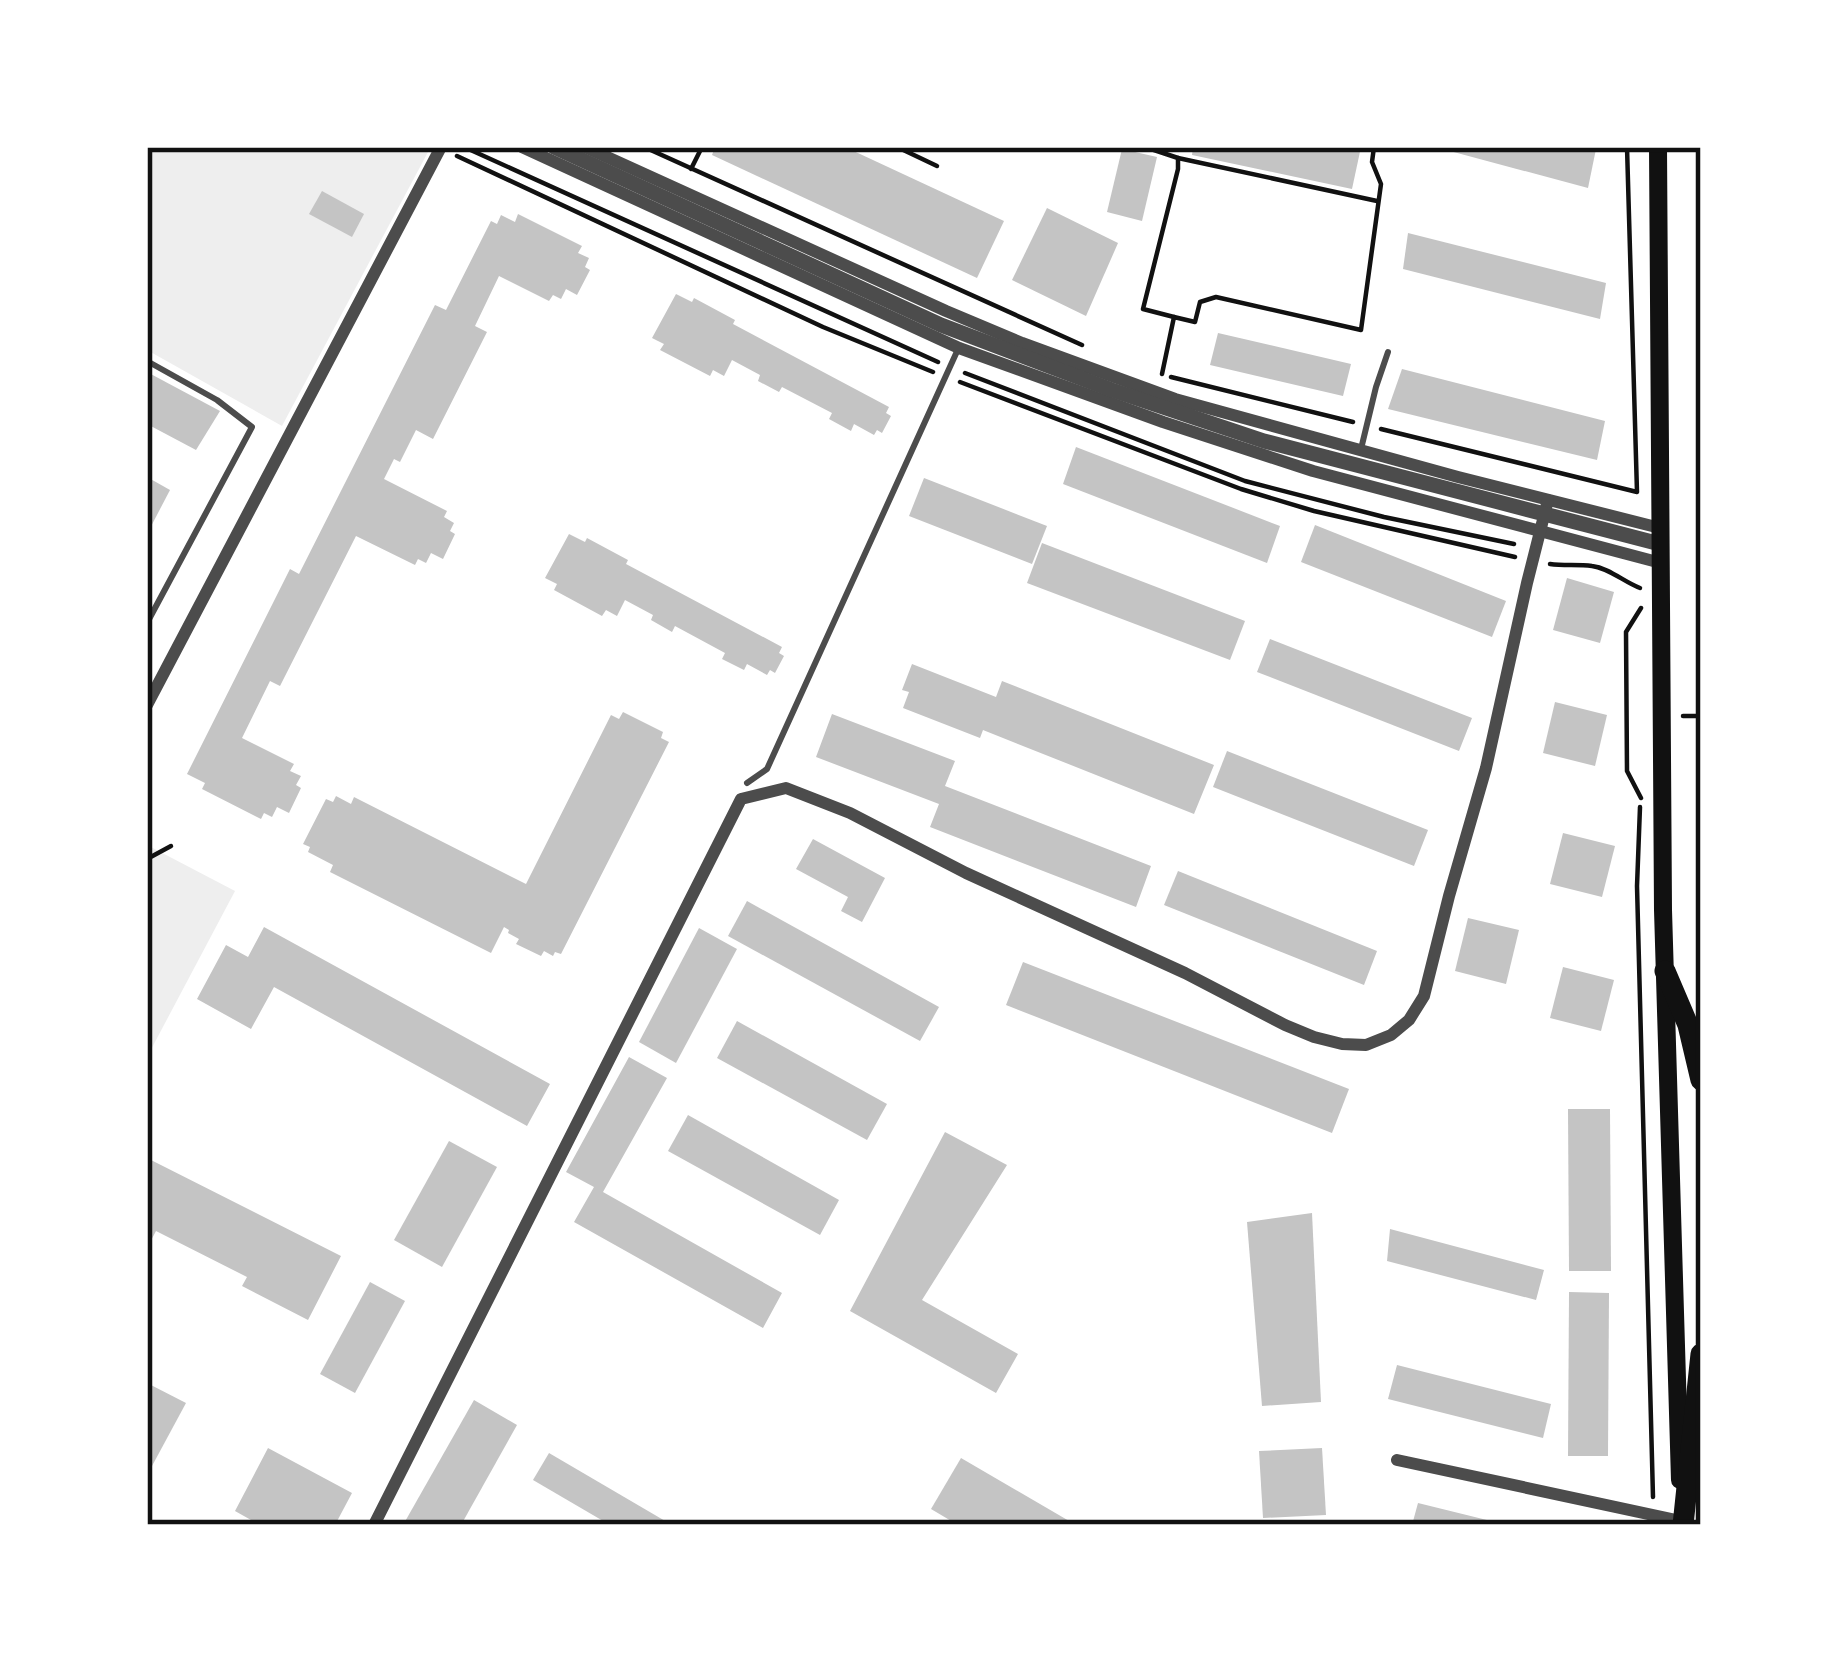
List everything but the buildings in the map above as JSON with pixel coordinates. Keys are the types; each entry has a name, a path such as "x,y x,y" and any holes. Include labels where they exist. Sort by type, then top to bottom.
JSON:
{"highway":[{"path":"1665,971 1688,1025 1701,1080"},
{"path":"1682,1524 1701,1354"}],"main road":[{"path":"1658,147 1665,971 1682,1524"}],"street":[{"path":"522,147 965,335 1219,427 1661,545"},
{"path":"554,147 965,335"},
{"path":"585,147 965,335"},
{"path":"147,705 441,148"},
{"path":"374,1525 741,800 786,788 850,813 1285,1025 1342,1044 1366,1045 1391,1035 1409,1020 1424,996 1486,768 1544,515"},
{"path":"1397,1460 1682,1524"}],"lane":[{"path":"747,783 767,769 965,335"},
{"path":"1358,467 1388,352"},
{"path":"147,361 217,400 252,427 147,623"}],"path":[{"path":"644,147 1085,349 1005,320"},
{"path":"691,169 702,147"},
{"path":"897,147 938,166"},
{"path":"1145,147 1376,201"},
{"path":"1178,158 1143,309 1195,322 1200,302 1216,297 1361,330 1381,184 1372,162 1374,147"},
{"path":"1174,317 1162,374 1637,492 1627,147"},
{"path":"441,148 823,327 1241,489 1314,511 1532,561 1594,566 1640,588"},
{"path":"1163,381 1235,402"},
{"path":"1640,597 1641,632"},
{"path":"1641,608 1626,632 1627,772 1641,798"},
{"path":"1642,774 1637,886 1654,1498"},
{"path":"147,859 170,846"}],"shaded area":[{"path":"151,147 413,147 428,152 282,426 147,350 147,153"},
{"path":"147,845 235,891 147,1057"}]}
